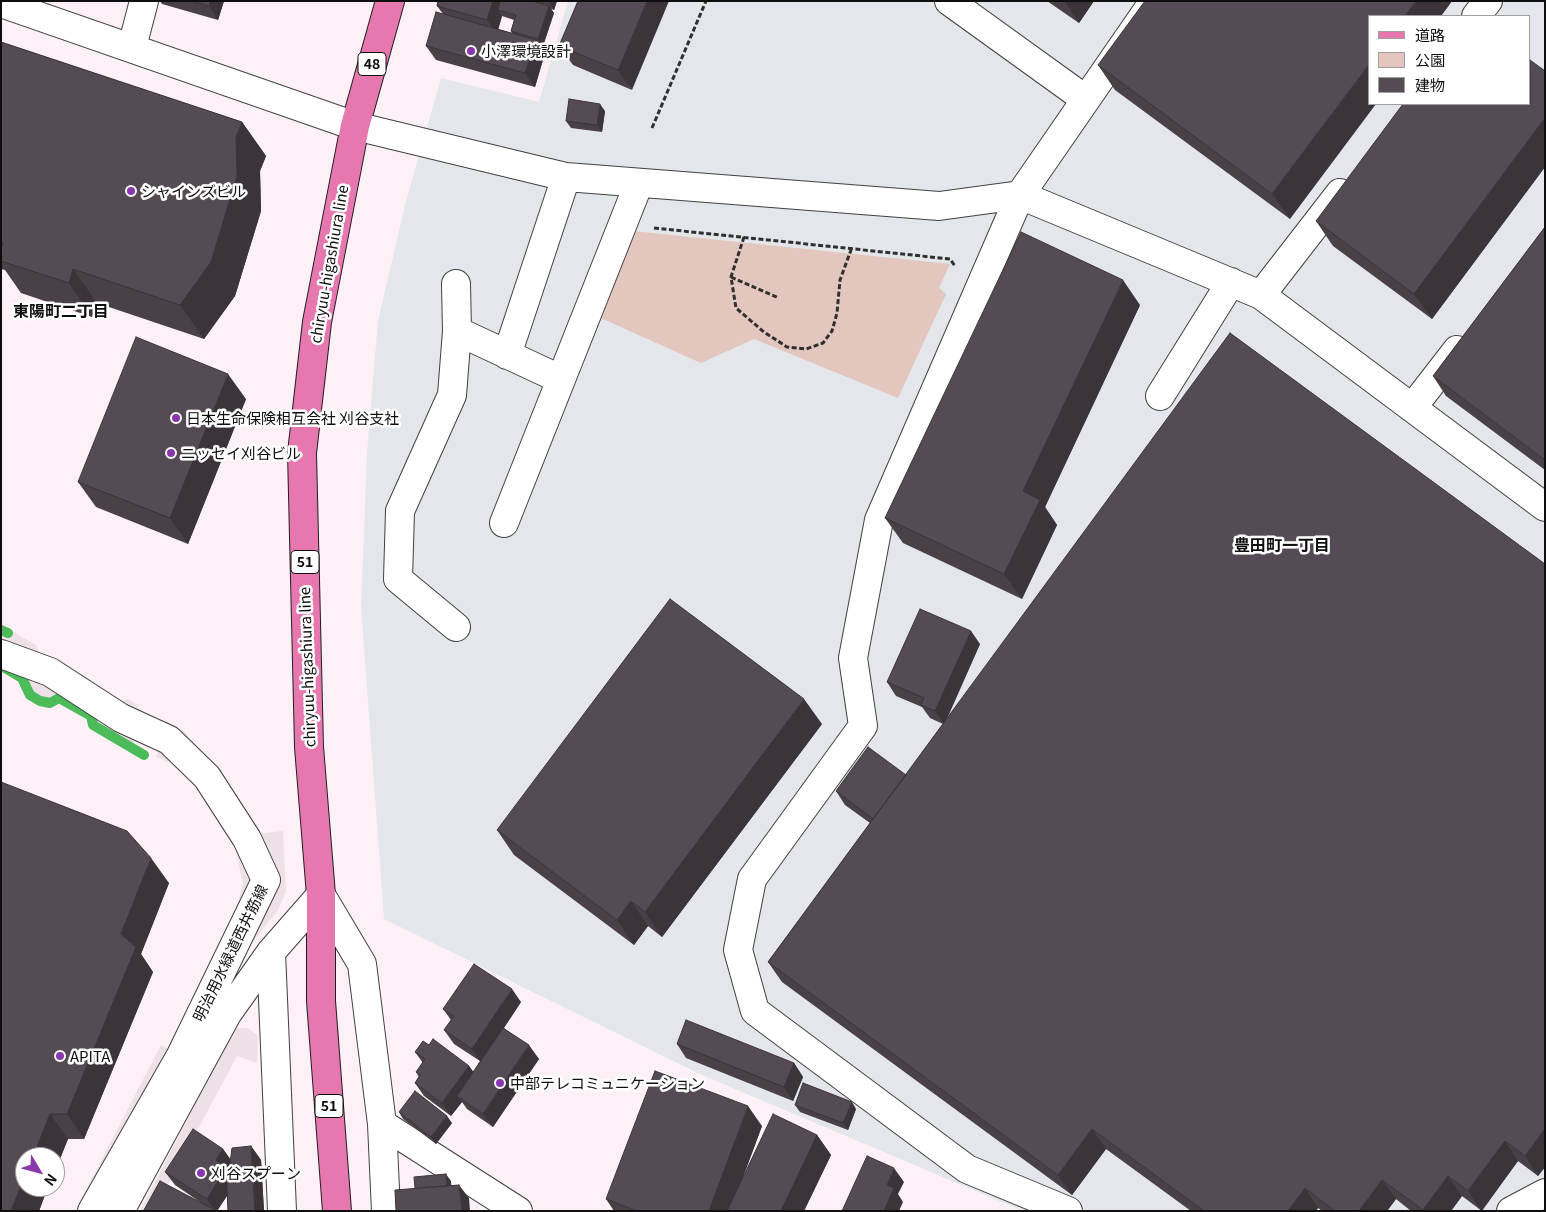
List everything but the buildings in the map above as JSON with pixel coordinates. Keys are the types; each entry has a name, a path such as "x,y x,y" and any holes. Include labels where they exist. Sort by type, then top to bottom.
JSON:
{"main road":[{"name":"48","path":"355,126 390,1"},
{"name":"chiryuu-higashiura line","path":"337,1211 321,1001 321,895 309,747 302,453 317,322 355,126"}],"street":[{"path":"132,47 144,1"},
{"path":"949,1 1085,99"},
{"path":"1068,1211 967,1169 756,1011 738,950 752,879 863,726 853,658 879,520 1020,195 1154,1"},
{"path":"1477,15 1488,1"},
{"path":"1,3 132,47 300,109 355,126 566,177 939,206 1020,195 1261,295 1545,507"},
{"path":"1261,295 1356,172"},
{"path":"507,355 566,177"},
{"path":"504,523 639,183"},
{"path":"1160,396 1231,282"},
{"path":"456,284 457,331 452,395 400,511 398,579 456,627"},
{"path":"1412,408 1473,328"},
{"path":"457,331 560,379"},
{"name":"明治用水緑道西井筋線","path":"1,654 50,672 121,718 169,740 207,776 247,839 266,880 180,1056 92,1211"},
{"path":"120,1211 227,1014 272,952 321,895 362,964 382,1124 386,1211"},
{"path":"272,952 282,1211"},
{"path":"382,1124 518,1211"},
{"path":"1511,1211 1545,1193"}],"path":[{"path":"652,128 706,1"},
{"path":"652,228 950,259 955,266 952,273"},
{"path":"744,237 731,277 736,308 764,332 787,347 806,349 823,343 832,332 837,313 840,280 851,250"},
{"path":"731,277 779,298"}],"shaded area":[{"path":"568,1 1545,1 1545,1211 1023,1211 702,1075 384,919 361,606 367,454 378,321 405,205 441,78 539,102"},
{"path":"12,631 36,645 41,656 55,658 65,664 70,674 82,674 120,701 128,699 138,705 139,712 150,718 168,722 184,731 216,772 255,834 283,831 286,892 278,910 234,966 109,1211 75,1211 161,1045 172,1051 231,930 243,883 235,848 222,816 182,768 156,757 158,751 155,743 138,738 131,744 97,725 94,715 58,695 49,700 40,698 32,692 25,677 1,666 1,634 6,637"},
{"path":"237,1028 248,1028 258,1036 257,1063 237,1056 154,1211 140,1211 223,1050"}],"green space":[{"path":"633,231 950,264 939,288 946,294 898,398 754,339 701,363 594,315"}],"waterway":[{"path":"1,630 8,633"},
{"path":"5,668 22,678 30,695 40,701 50,703 59,698 91,716 93,725 144,755"}],"place":[{"name":"小澤環境設計","path":"471,51"},
{"name":"シャインズビル","path":"131,191"},
{"name":"日本生命保険相互会社 刈谷支社","path":"176,418"},
{"name":"ニッセイ刈谷ビル","path":"171,453"},
{"name":"APITA","path":"60,1056"},
{"name":"中部テレコミュニケーション","path":"500,1083"},
{"name":"刈谷スプーン","path":"201,1173"}],"district":[{"name":"東陽町二丁目","path":"61,311"},
{"name":"豊田町一丁目","path":"1282,545"}]}
